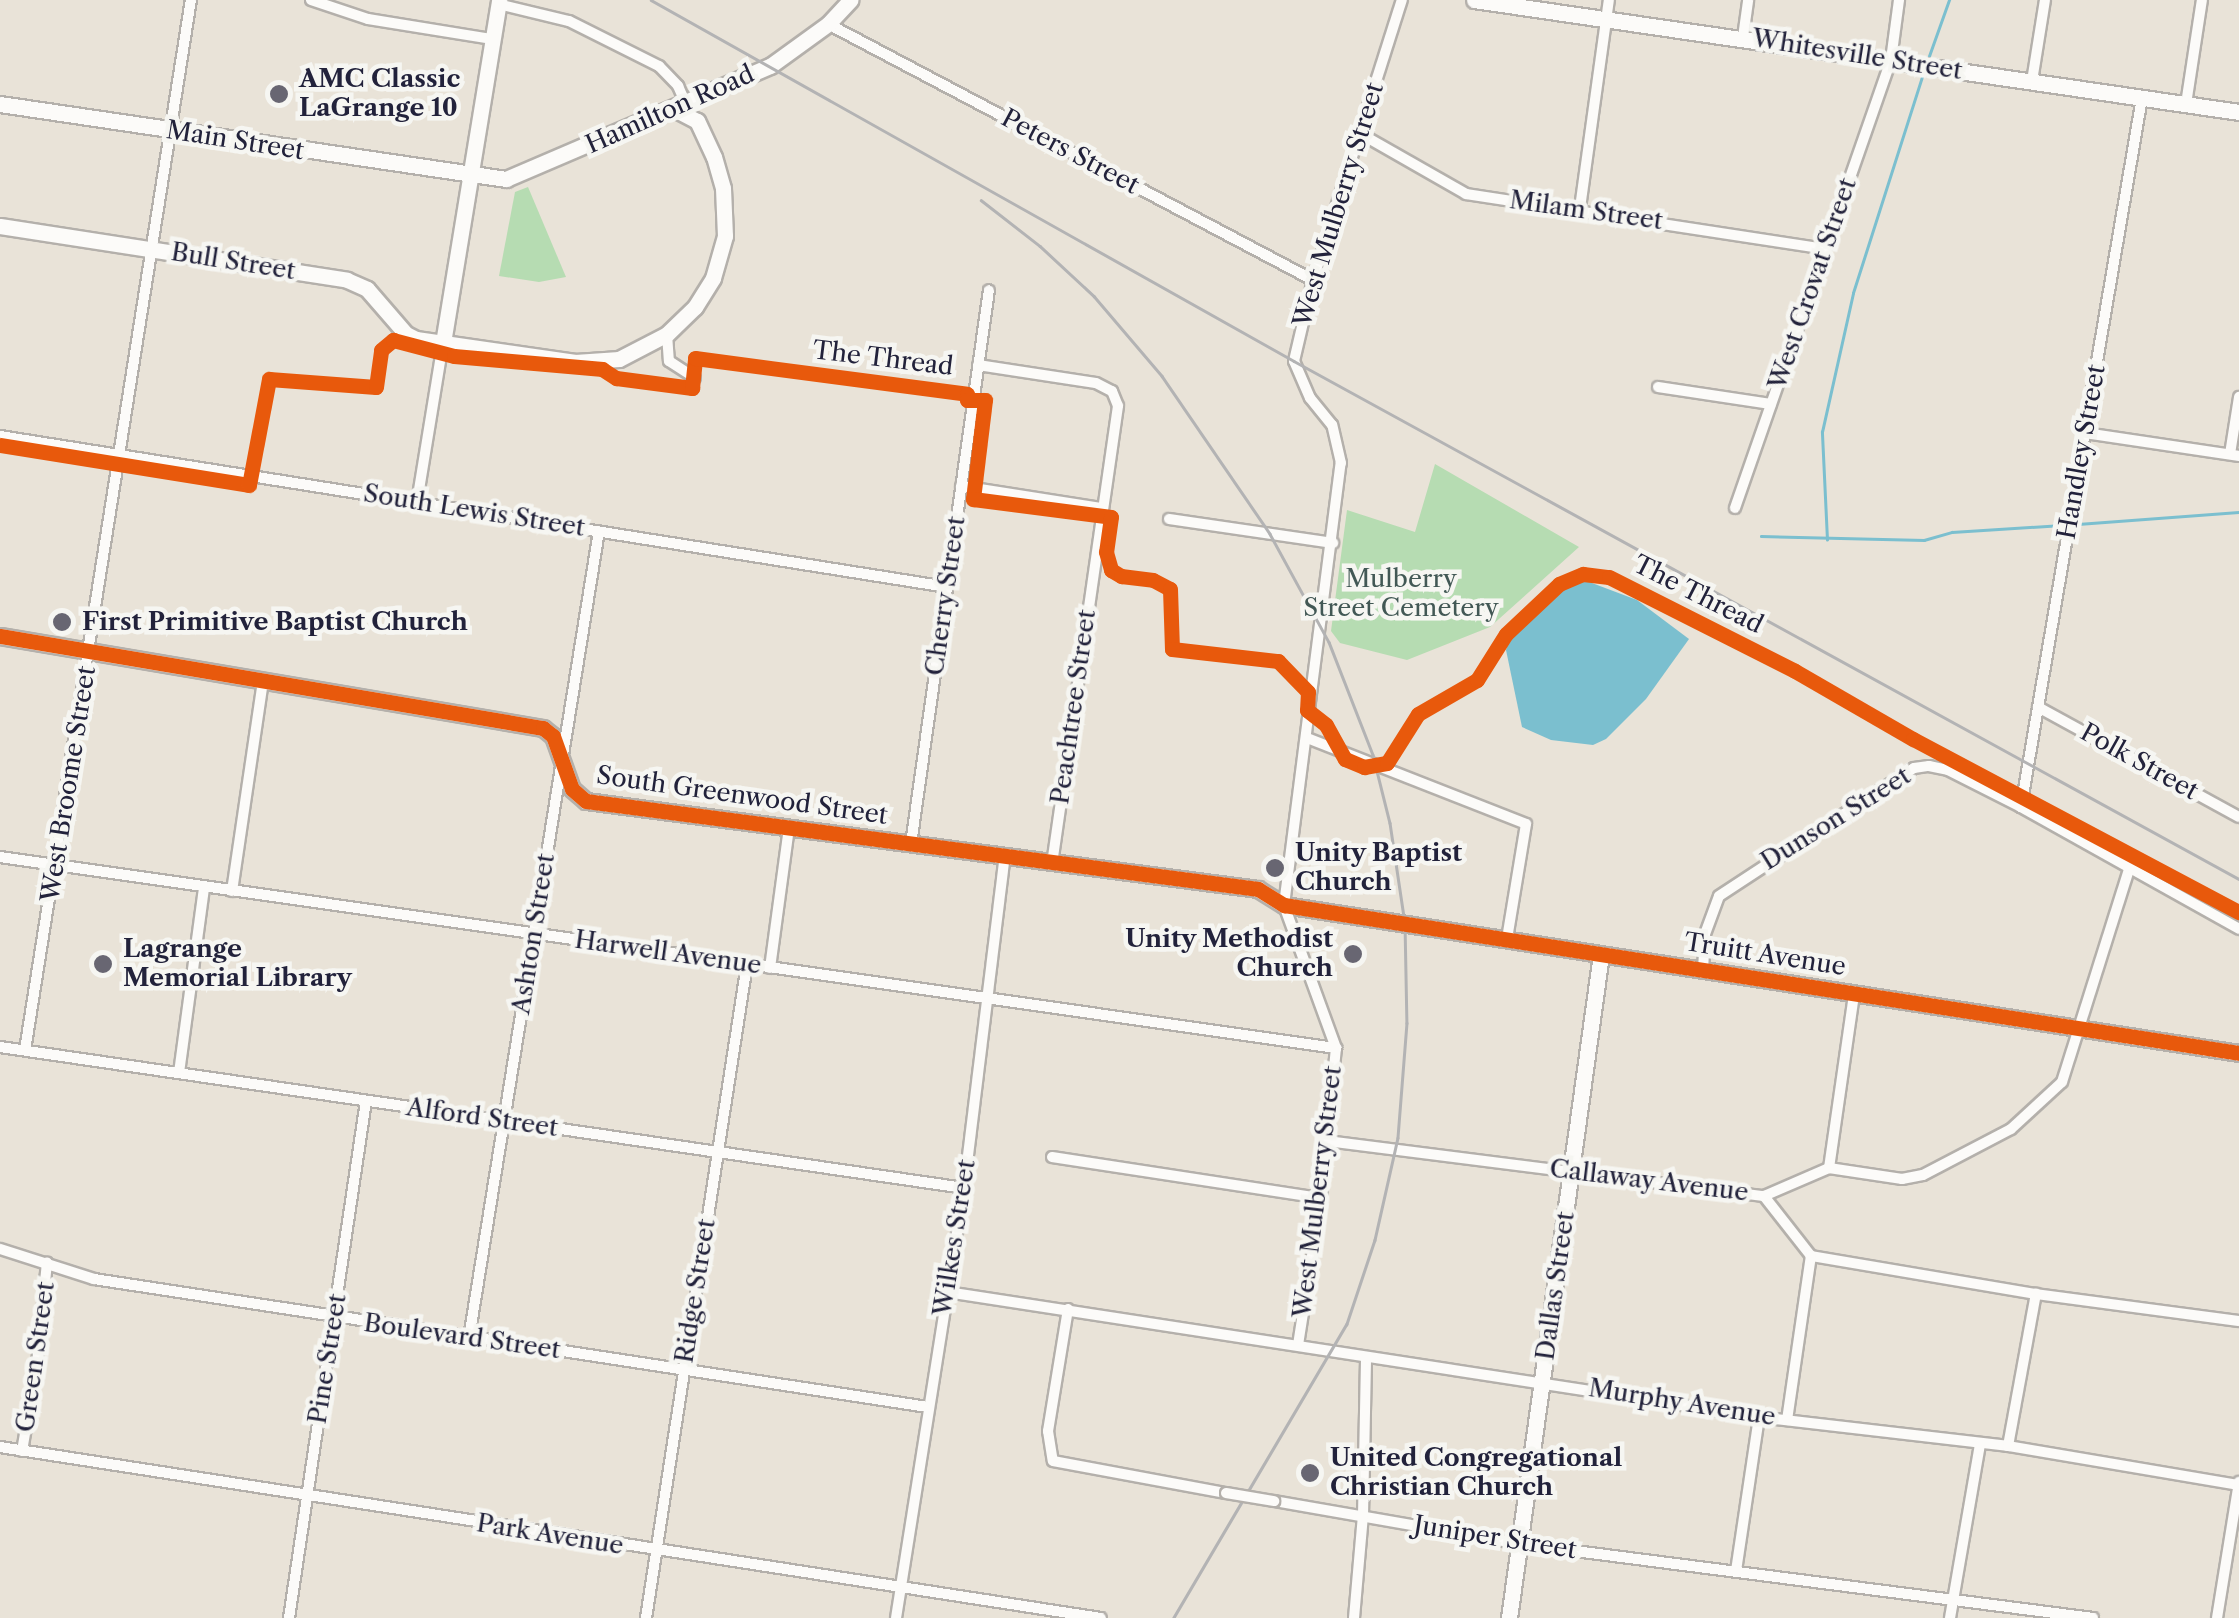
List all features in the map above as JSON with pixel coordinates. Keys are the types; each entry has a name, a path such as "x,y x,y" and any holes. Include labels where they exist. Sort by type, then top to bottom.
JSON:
{"street":[{"name":"West Broome Street","path":"25,1050 91,652 191,0"},
{"path":"311,0 368,19 492,39"},
{"name":"Hamilton Road","path":"470,176 506,179 723,88 770,66 828,24 850,0"},
{"name":"West Mulberry Street","path":"1298,1345 1322,1198 1336,1048 1284,905 1333,543 1340,450 1332,425 1299,379 1294,361 1312,280 1402,0"},
{"name":"Whitesville Street","path":"1474,0 2239,112"},
{"path":"1580,208 1609,0"},
{"path":"1742,37 1748,0"},
{"name":"West Crovat Street","path":"1735,508 1890,60 1900,0"},
{"path":"2032,81 2045,0"},
{"path":"2186,104 2202,0"},
{"path":"417,502 498,2 569,21 659,66 678,86 680,106 694,117 703,132"},
{"name":"Peters Street","path":"828,24 1312,280"},
{"path":"703,132 705,112 723,88"},
{"name":"Handley Street","path":"2022,807 2142,98"},
{"name":"Main Street","path":"0,104 470,176"},
{"name":"Bull Street","path":"0,226 347,280 367,289 406,334 575,362 604,361 630,355 666,334 703,295 725,236 723,188 703,132"},
{"name":"Milam Street","path":"1361,134 1466,194 1580,208 1824,249"},
{"name":"Cherry Street","path":"911,844 988,290"},
{"path":"666,334 669,361 695,378"},
{"name":"Peachtree Street","path":"978,366 1096,383 1112,391 1118,406 1052,862"},
{"path":"1658,387 1771,404"},
{"path":"2085,433 2234,455 2239,397"},
{"name":"South Lewis Street","path":"0,436 948,586"},
{"path":"962,486 1102,508"},
{"path":"1170,520 1333,543"},
{"name":"Ashton Street","path":"469,1338 599,531"},
{"name":"South Greenwood Street","path":"0,636 543,728 552,736 572,789 586,801 1258,890 1284,905"},
{"path":"232,891 263,680"},
{"name":"Polk Street","path":"2038,707 2239,818"},
{"path":"1307,738 1526,824 1507,939"},
{"name":"Dunson Street","path":"1703,971 1705,934 1719,896 1914,768 1948,770 2239,928"},
{"path":"770,968 789,828"},
{"name":"Wilkes Street","path":"896,1618 964,1188 1005,856"},
{"name":"Harwell Avenue","path":"0,858 1336,1048"},
{"path":"1764,1196 1829,1168 1902,1179 1923,1175 2011,1129 2062,1082 2129,869"},
{"path":"179,1073 204,887"},
{"name":"Truitt Avenue","path":"1284,905 2239,1052"},
{"name":"Dallas Street","path":"1509,1618 1601,954"},
{"name":"Ridge Street","path":"646,1618 746,964"},
{"path":"1829,1168 1854,994"},
{"name":"Alford Street","path":"0,1047 964,1188"},
{"name":"Pine Street","path":"289,1618 366,1100"},
{"name":"Callaway Avenue","path":"1327,1141 1764,1196 1812,1256"},
{"path":"1052,1158 1322,1198"},
{"name":"Boulevard Street","path":"0,1249 94,1278 928,1407"},
{"path":"1787,1420 1812,1256 2036,1294 2239,1320"},
{"name":"Green Street","path":"22,1451 37,1364 47,1262"},
{"name":"Murphy Avenue","path":"948,1292 1760,1417 2008,1446 2239,1484"},
{"path":"2008,1446 2036,1294"},
{"name":"Juniper Street","path":"1068,1310 1048,1430 1052,1461 1521,1544 2093,1618"},
{"path":"1354,1618 1364,1516 1366,1356"},
{"path":"1736,1571 1760,1417"},
{"path":"1950,1618 1980,1444"},
{"name":"Park Avenue","path":"0,1447 654,1552 1101,1618"},
{"path":"2217,1618 2239,1484"}],"green space":[{"path":"528,187 566,277 539,282 499,276 515,192"},
{"name":"Mulberry Street Cemetery","path":"1435,464 1579,547 1490,627 1407,660 1340,643 1331,631 1347,510 1415,532"}],"water":[{"path":"1584,580 1637,600 1689,639 1646,699 1606,739 1593,745 1551,740 1522,727 1506,650 1510,637 1558,591"}],"waterway":[{"path":"1928,59 1949,0"},
{"path":"1827,540 1822,432 1853,293 1924,71"},
{"path":"2078,524 2239,512"},
{"path":"1761,536 1924,540 1952,532 2062,525"}],"railway":[{"path":"651,0 1294,361 2239,879"},
{"path":"981,200 1040,246 1094,296 1162,376 1270,534 1329,642 1373,755 1390,823 1405,923 1407,1023 1398,1138 1375,1240 1347,1324 1174,1618"}],"cycle path":[{"name":"The Thread","path":"0,445 249,485 269,379 376,387 381,350 393,340 454,356 602,369 616,378 692,388 695,358 967,394 967,400 985,400 973,499 1111,517 1106,552 1111,570 1121,576 1153,580 1170,589 1172,649 1278,661 1308,692 1307,710 1326,725 1345,759 1364,767 1387,763 1418,714 1477,680 1506,634 1559,584 1583,574 1609,577 1795,671 1913,739 2239,912"},
{"path":"0,636 543,728 553,736 572,789 586,801 1258,889 1284,905 2239,1053"}],"place":[{"name":"AMC Classic LaGrange 10","path":"279,94"},
{"name":"First Primitive Baptist Church","path":"62,622"},
{"name":"Unity Baptist Church","path":"1275,868"},
{"name":"Unity Methodist Church","path":"1353,954"},
{"name":"Lagrange Memorial Library","path":"103,964"},
{"name":"United Congregational Christian Church","path":"1310,1473"}]}
